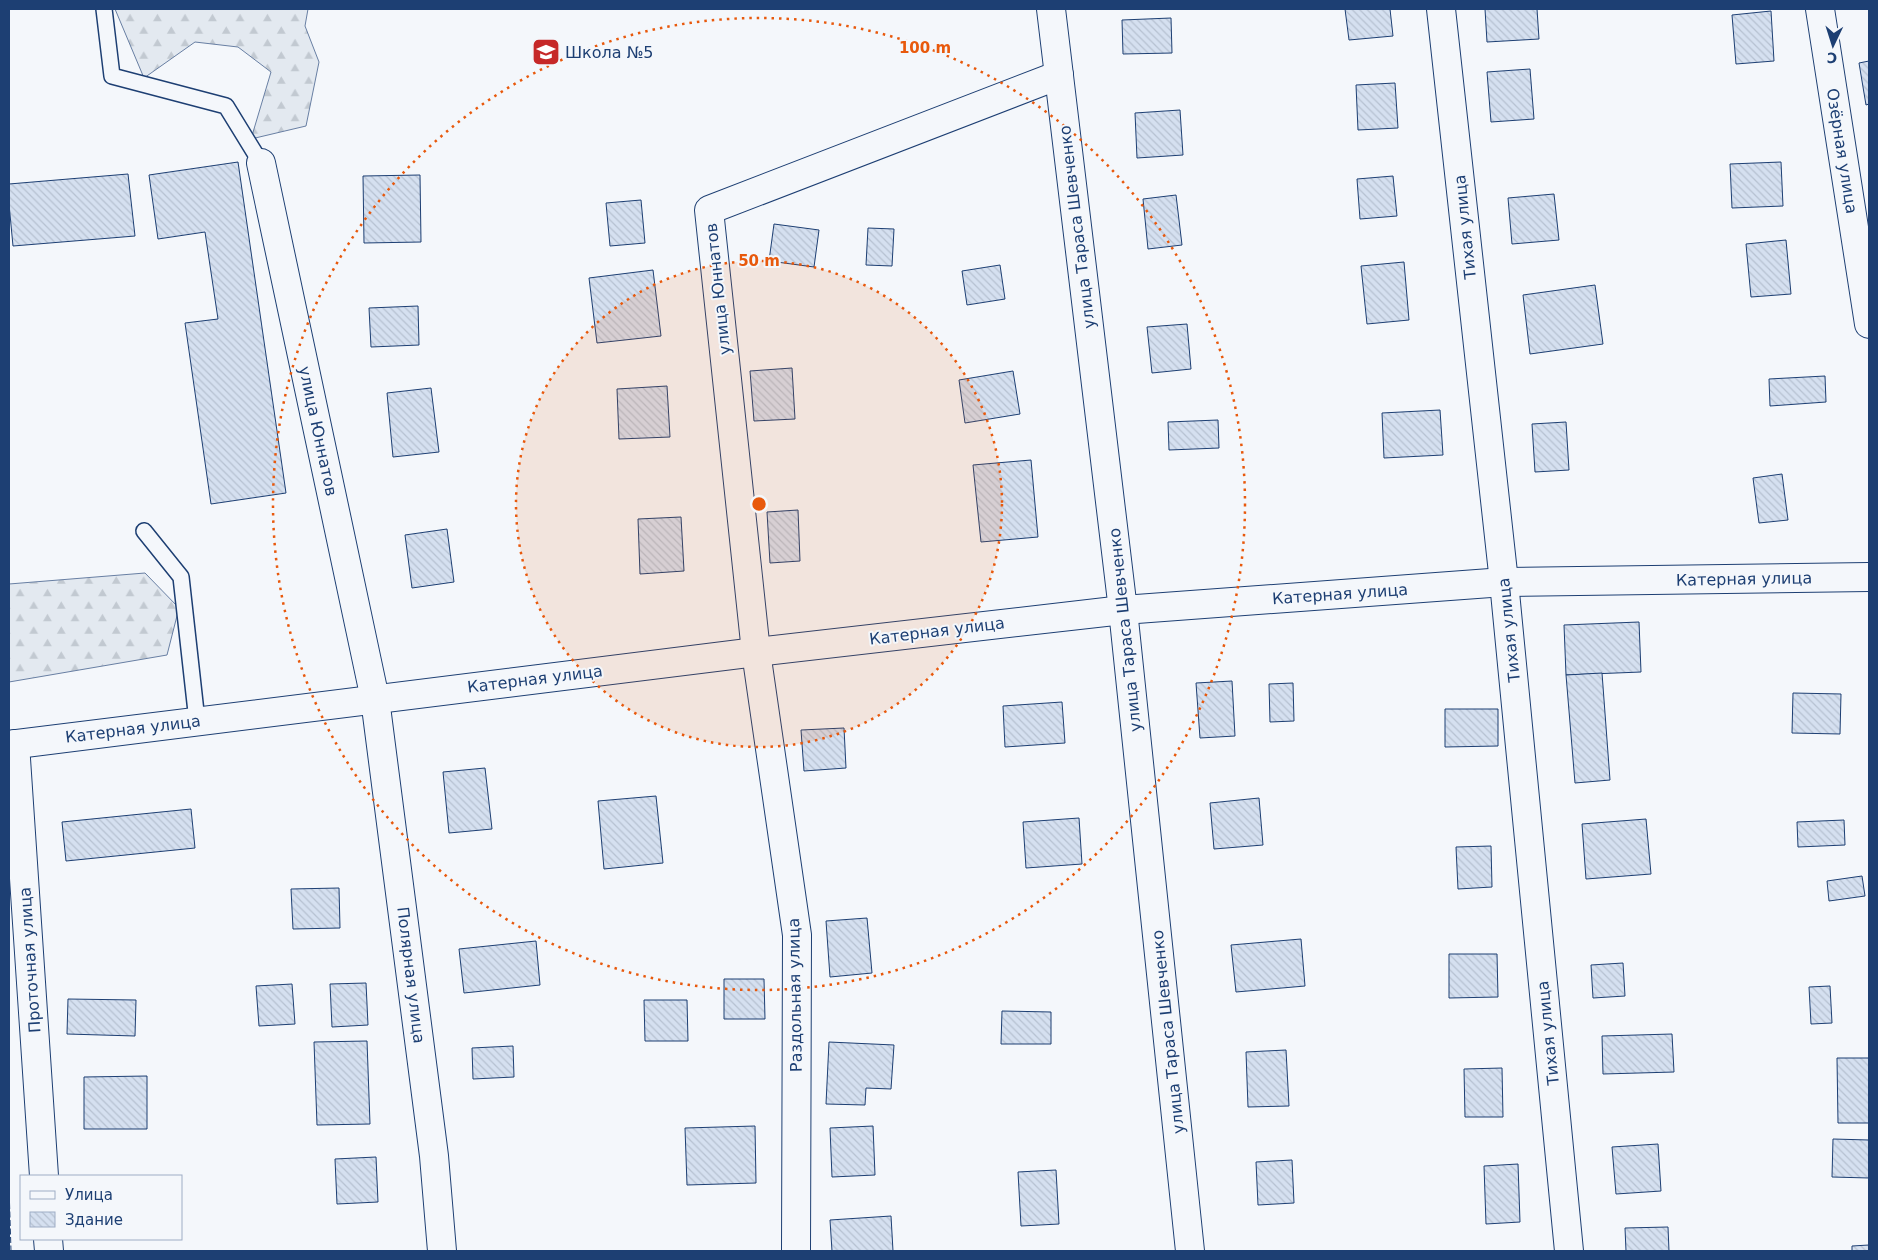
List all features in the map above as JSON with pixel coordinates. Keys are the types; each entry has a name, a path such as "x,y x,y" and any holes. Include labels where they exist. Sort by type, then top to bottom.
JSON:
{"street":[{"name":"улица Тараса Шевченко","path":"1051,9 1123,610 1190,1251"},
{"name":"Тихая улица","path":"1441,9 1504,582 1569,1251"},
{"name":"Озёрная улица","path":"1820,9 1869,324"},
{"name":"улица Юннатов","path":"756,652 709,210 1059,75"},
{"name":"улица Юннатов","path":"261,163 375,699"},
{"name":"Катерная улица","path":"12,744 756,652 1123,610 1504,582 1869,577"},
{"name":"Раздольная улица","path":"756,652 797,935 796,1251"},
{"name":"Полярная улица","path":"375,699 434,1156 442,1251"},
{"name":"Проточная улица","path":"12,744 44,1175"}],"lane":[{"path":"104,9 112,76 226,106 261,163"},
{"path":"144,531 181,577 197,721"}],"green space":[{"path":"115,9 308,9 305,26 319,62 306,126 251,139 271,72 238,47 195,42 144,78"},
{"path":"145,573 179,608 167,655 9,682 9,584"}],"building":[{"path":"1345,9 1390,9 1393,36 1349,40"},
{"path":"1485,9 1537,9 1539,39 1487,42"},
{"path":"1771,11 1774,61 1736,64 1732,15"},
{"path":"1171,18 1172,53 1123,54 1122,20"},
{"path":"1869,61 1869,104 1866,105 1859,63"},
{"path":"1530,69 1534,119 1491,122 1487,72"},
{"path":"1395,83 1398,128 1358,130 1356,85"},
{"path":"1180,110 1183,155 1137,158 1135,113"},
{"path":"238,162 286,493 211,504 185,323 218,319 205,232 158,239 149,175"},
{"path":"1781,162 1783,206 1732,208 1730,164"},
{"path":"128,174 135,236 13,246 9,184"},
{"path":"420,175 421,242 364,243 363,176"},
{"path":"1393,176 1397,216 1360,219 1357,179"},
{"path":"1554,194 1559,240 1512,244 1508,198"},
{"path":"1176,195 1182,245 1148,249 1143,199"},
{"path":"641,200 645,243 610,246 606,203"},
{"path":"774,224 819,230 814,267 769,261"},
{"path":"868,228 894,229 892,266 866,265"},
{"path":"1786,240 1791,294 1751,297 1746,244"},
{"path":"1404,262 1409,320 1367,324 1361,266"},
{"path":"1000,265 1005,299 967,305 962,271"},
{"path":"653,270 661,336 597,343 589,278"},
{"path":"1595,285 1603,344 1530,354 1523,295"},
{"path":"418,306 419,345 371,347 369,308"},
{"path":"1187,324 1191,369 1152,373 1147,327"},
{"path":"792,368 795,419 754,421 750,371"},
{"path":"1013,371 1020,414 965,423 959,380"},
{"path":"1825,376 1826,402 1770,406 1769,379"},
{"path":"667,386 670,437 619,439 617,389"},
{"path":"431,388 439,452 393,457 387,393"},
{"path":"1440,410 1443,455 1384,458 1382,413"},
{"path":"1218,420 1219,448 1169,450 1168,422"},
{"path":"1566,422 1569,470 1535,472 1532,424"},
{"path":"1031,460 1038,537 981,542 973,465"},
{"path":"1782,474 1788,520 1759,523 1753,478"},
{"path":"798,510 800,561 770,563 767,512"},
{"path":"681,517 684,571 640,574 638,519"},
{"path":"447,529 454,582 412,588 405,535"},
{"path":"1639,622 1641,672 1566,675 1564,625"},
{"path":"1602,673 1610,780 1575,783 1566,675"},
{"path":"1232,681 1235,736 1200,738 1196,683"},
{"path":"1293,683 1294,721 1270,722 1269,684"},
{"path":"1793,693 1841,694 1840,734 1792,733"},
{"path":"1062,702 1065,743 1005,747 1003,706"},
{"path":"1445,709 1498,709 1498,746 1445,747"},
{"path":"844,728 846,768 804,771 801,730"},
{"path":"485,768 492,829 449,833 443,772"},
{"path":"656,796 663,863 604,869 598,801"},
{"path":"1259,798 1263,845 1214,849 1210,803"},
{"path":"191,809 195,848 66,861 62,822"},
{"path":"1079,818 1082,864 1026,868 1023,822"},
{"path":"1646,819 1651,874 1586,879 1582,824"},
{"path":"1844,820 1845,845 1798,847 1797,822"},
{"path":"1491,846 1492,887 1458,889 1456,847"},
{"path":"1862,876 1865,896 1829,901 1827,881"},
{"path":"339,888 340,928 293,929 291,889"},
{"path":"867,918 872,973 830,977 826,921"},
{"path":"1301,939 1305,986 1236,992 1231,945"},
{"path":"536,941 540,985 464,993 459,949"},
{"path":"1449,954 1497,954 1498,997 1449,998"},
{"path":"1623,963 1625,996 1593,998 1591,965"},
{"path":"724,979 764,979 765,1019 724,1019"},
{"path":"366,983 368,1025 332,1027 330,984"},
{"path":"292,984 295,1024 259,1026 256,986"},
{"path":"1830,986 1832,1023 1811,1024 1809,987"},
{"path":"68,999 136,1000 135,1036 67,1034"},
{"path":"644,1000 687,1000 688,1041 645,1041"},
{"path":"1002,1011 1051,1012 1051,1044 1001,1044"},
{"path":"1672,1034 1674,1072 1603,1074 1602,1036"},
{"path":"367,1041 370,1124 317,1125 314,1042"},
{"path":"829,1042 894,1045 891,1089 866,1088 865,1105 826,1104"},
{"path":"513,1046 514,1077 473,1079 472,1048"},
{"path":"1286,1050 1289,1106 1248,1107 1246,1052"},
{"path":"1837,1058 1869,1058 1869,1123 1838,1123"},
{"path":"1502,1068 1503,1117 1465,1117 1464,1069"},
{"path":"147,1076 147,1129 84,1129 84,1077"},
{"path":"755,1126 756,1183 687,1185 685,1128"},
{"path":"873,1126 875,1175 832,1177 830,1128"},
{"path":"1833,1139 1869,1140 1869,1178 1832,1177"},
{"path":"1658,1144 1661,1191 1616,1194 1612,1147"},
{"path":"376,1157 378,1202 337,1204 335,1159"},
{"path":"1292,1160 1294,1203 1258,1205 1256,1162"},
{"path":"1518,1164 1520,1222 1486,1224 1484,1166"},
{"path":"1056,1170 1059,1224 1021,1226 1018,1172"},
{"path":"891,1216 893,1251 832,1251 830,1220"},
{"path":"1668,1227 1669,1251 1626,1251 1625,1228"},
{"path":"1869,1245 1869,1251 1852,1251 1852,1246"}],"fence":[{"path":"9,1186 11,1251"}],"place":[{"name":"Школа №5","path":"546,52"}]}
